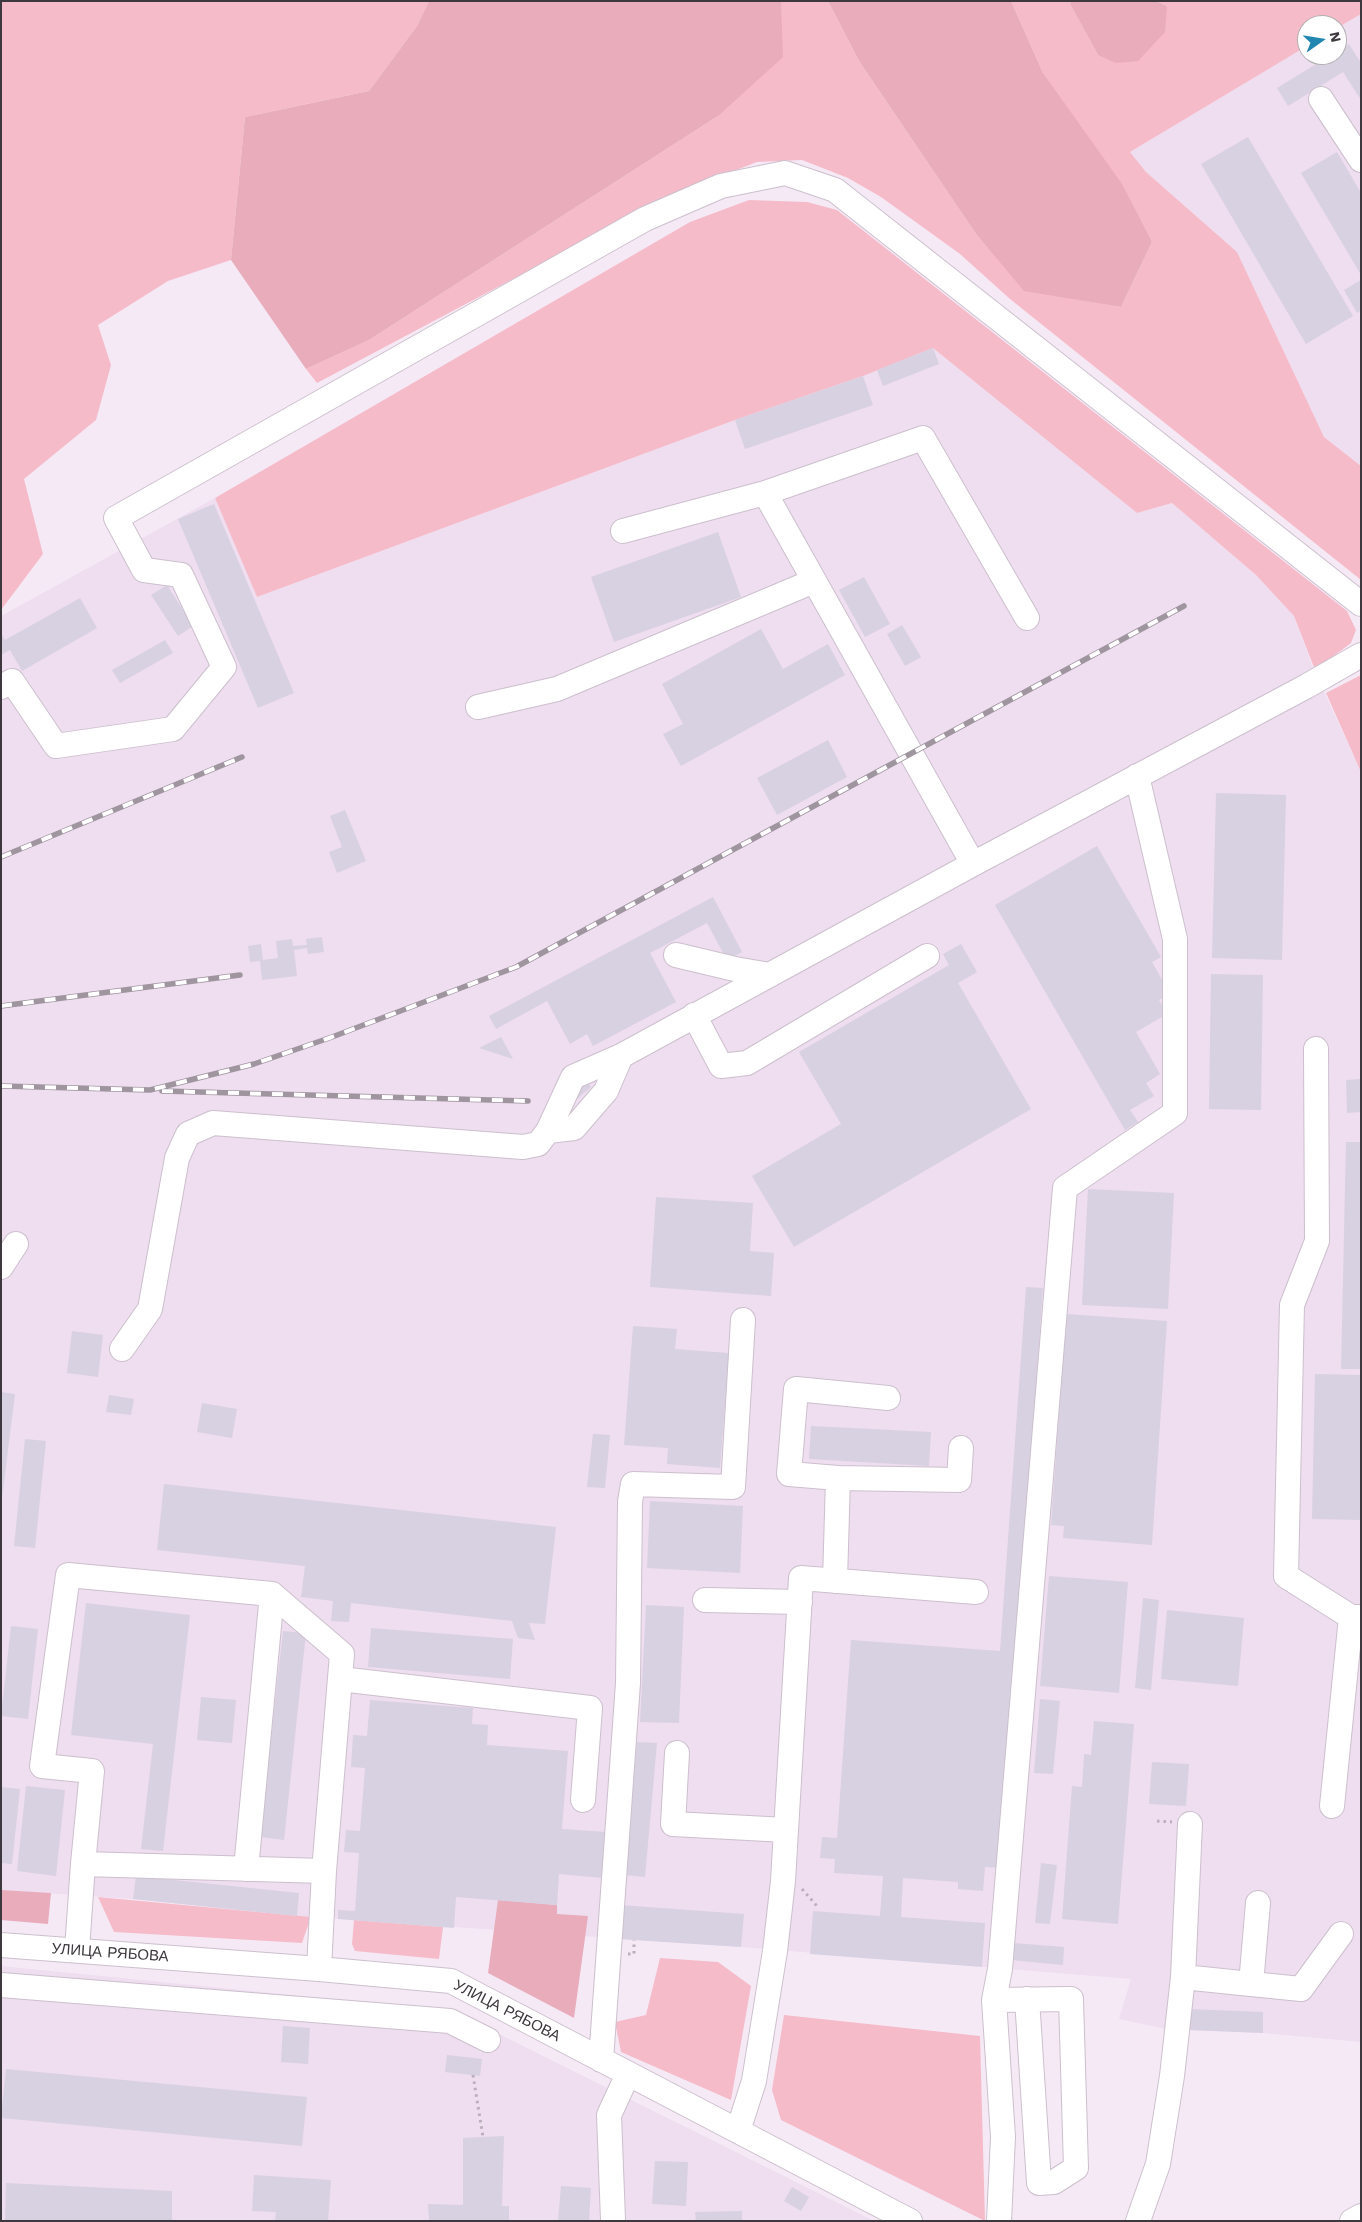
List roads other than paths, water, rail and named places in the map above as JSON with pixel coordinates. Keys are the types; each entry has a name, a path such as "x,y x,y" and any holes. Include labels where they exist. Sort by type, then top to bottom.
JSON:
{"street":[{"path":"1321,99 1361,160"},
{"path":"1,687 12,681 56,746 173,729 224,667 181,575 144,570 116,518 645,219 721,186 785,173 835,190 1361,604"},
{"path":"623,531 765,493 924,438 1027,618"},
{"path":"765,493 973,864"},
{"path":"478,707 557,689 814,581"},
{"path":"122,1349 150,1309 177,1158 188,1134 213,1122 523,1147 538,1144 548,1131 573,1077 621,1056 973,864 1307,686 1361,655"},
{"path":"999,2221 1003,2137 994,2000 1000,1969 1065,1188 1175,1113 1175,939 1137,776"},
{"path":"676,955 735,970 770,975"},
{"path":"694,1015 721,1066 747,1063 927,956"},
{"path":"1316,1049 1317,1242 1292,1305 1286,1576 1356,1617 1332,1806"},
{"path":"548,1131 574,1128 606,1091 621,1056"},
{"path":"1,1267 16,1244"},
{"path":"601,2060 628,1683 630,1511 633,1484 732,1487 743,1320"},
{"path":"888,1398 796,1389 789,1474 838,1478 959,1480 961,1448"},
{"path":"835,1581 838,1478"},
{"path":"77,1950 92,1771 42,1766 68,1575 272,1594 342,1654 324,1871 319,1969"},
{"path":"738,2131 754,2081 775,1951 783,1881 801,1578 976,1592"},
{"path":"246,1869 272,1594"},
{"path":"705,1600 800,1602"},
{"path":"340,1679 590,1708 583,1800"},
{"path":"677,1753 673,1824 786,1830"},
{"path":"1138,2221 1158,2164 1172,2076 1183,1977 1190,1824"},
{"path":"83,1864 324,1871"},
{"path":"1251,1984 1258,1903"},
{"path":"1183,1977 1301,1989 1340,1934"},
{"name":"УЛИЦА РЯБОВА","path":"1,1945 451,1981 910,2221"},
{"path":"1,1985 450,2021 485,2046 503,2009"},
{"path":"994,2000 1071,1998 1076,2168 1054,2182 1039,2183 1027,2000"},
{"path":"613,2220 610,2115 628,2074"},
{"path":"1352,2221 1361,2216"}],"railway":[{"path":"1,1086 150,1090 254,1064 332,1037 516,967 1184,606"},
{"path":"1,857 242,757"},
{"path":"1,1006 240,975"},
{"path":"162,1091 528,1101"}]}
